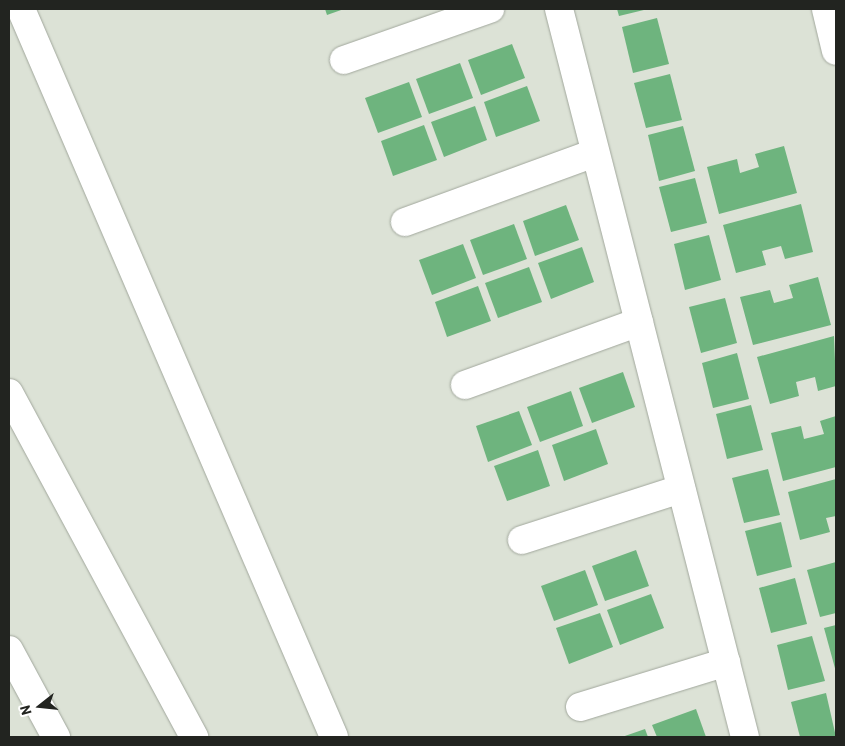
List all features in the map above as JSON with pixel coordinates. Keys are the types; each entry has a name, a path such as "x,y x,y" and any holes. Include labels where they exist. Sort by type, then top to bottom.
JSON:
{"street":[{"path":"21,9 334,737"},
{"path":"344,60 490,9"},
{"path":"559,9 680,489 745,737"},
{"path":"826,9 836,51"},
{"path":"405,222 595,153"},
{"path":"465,385 639,322"},
{"path":"9,393 194,737"},
{"path":"522,540 680,489"},
{"path":"9,650 56,737"},
{"path":"580,707 726,662"}],"building":[{"path":"325,9 344,9 327,15"},
{"path":"617,9 648,9 619,16"},
{"path":"657,18 669,64 633,73 622,27"},
{"path":"512,44 525,78 481,95 468,60"},
{"path":"460,63 473,98 429,114 416,79"},
{"path":"670,74 682,120 646,128 634,83"},
{"path":"409,82 422,117 378,133 365,98"},
{"path":"527,86 540,121 496,137 484,102"},
{"path":"475,106 487,140 444,157 431,122"},
{"path":"424,125 437,160 393,176 381,141"},
{"path":"683,126 695,171 659,181 648,135"},
{"path":"784,146 797,193 719,214 707,167 737,159 740,173 759,167 755,154"},
{"path":"695,178 707,223 671,232 659,187"},
{"path":"801,204 813,252 785,259 781,246 762,251 766,265 736,273 723,225"},
{"path":"566,205 579,240 535,256 523,221"},
{"path":"514,224 527,259 483,275 470,240"},
{"path":"709,235 721,280 685,290 674,244"},
{"path":"463,244 476,278 432,295 419,260"},
{"path":"582,247 594,282 551,299 538,263"},
{"path":"529,267 542,302 498,318 485,283"},
{"path":"818,277 831,325 753,345 740,297 770,290 774,303 793,298 789,285"},
{"path":"478,286 491,321 447,337 435,302"},
{"path":"725,298 737,343 701,353 689,307"},
{"path":"834,336 836,386 818,391 815,377 796,382 799,396 770,404 757,357"},
{"path":"737,353 749,399 713,408 702,363"},
{"path":"623,372 635,407 592,423 579,388"},
{"path":"571,391 583,426 540,442 527,407"},
{"path":"751,405 763,450 727,459 716,414"},
{"path":"519,411 532,445 488,462 476,426"},
{"path":"836,416 836,467 783,481 771,433 801,426 804,439 824,434 820,421"},
{"path":"596,429 608,464 564,481 552,445"},
{"path":"538,450 550,486 507,501 494,466"},
{"path":"768,469 780,515 744,523 732,478"},
{"path":"836,479 836,516 826,518 830,532 800,540 788,492"},
{"path":"781,522 792,567 757,576 745,531"},
{"path":"636,550 649,586 605,601 592,566"},
{"path":"836,562 836,613 820,617 807,570"},
{"path":"585,570 598,605 554,621 541,586"},
{"path":"795,578 807,624 771,633 759,588"},
{"path":"651,594 664,628 620,645 607,610"},
{"path":"600,613 613,647 569,664 556,628"},
{"path":"836,625 836,672 824,628"},
{"path":"812,636 825,681 788,690 777,645"},
{"path":"826,693 836,737 800,737 791,702"},
{"path":"696,709 706,737 657,737 652,725"},
{"path":"645,729 648,737 622,737"}]}
